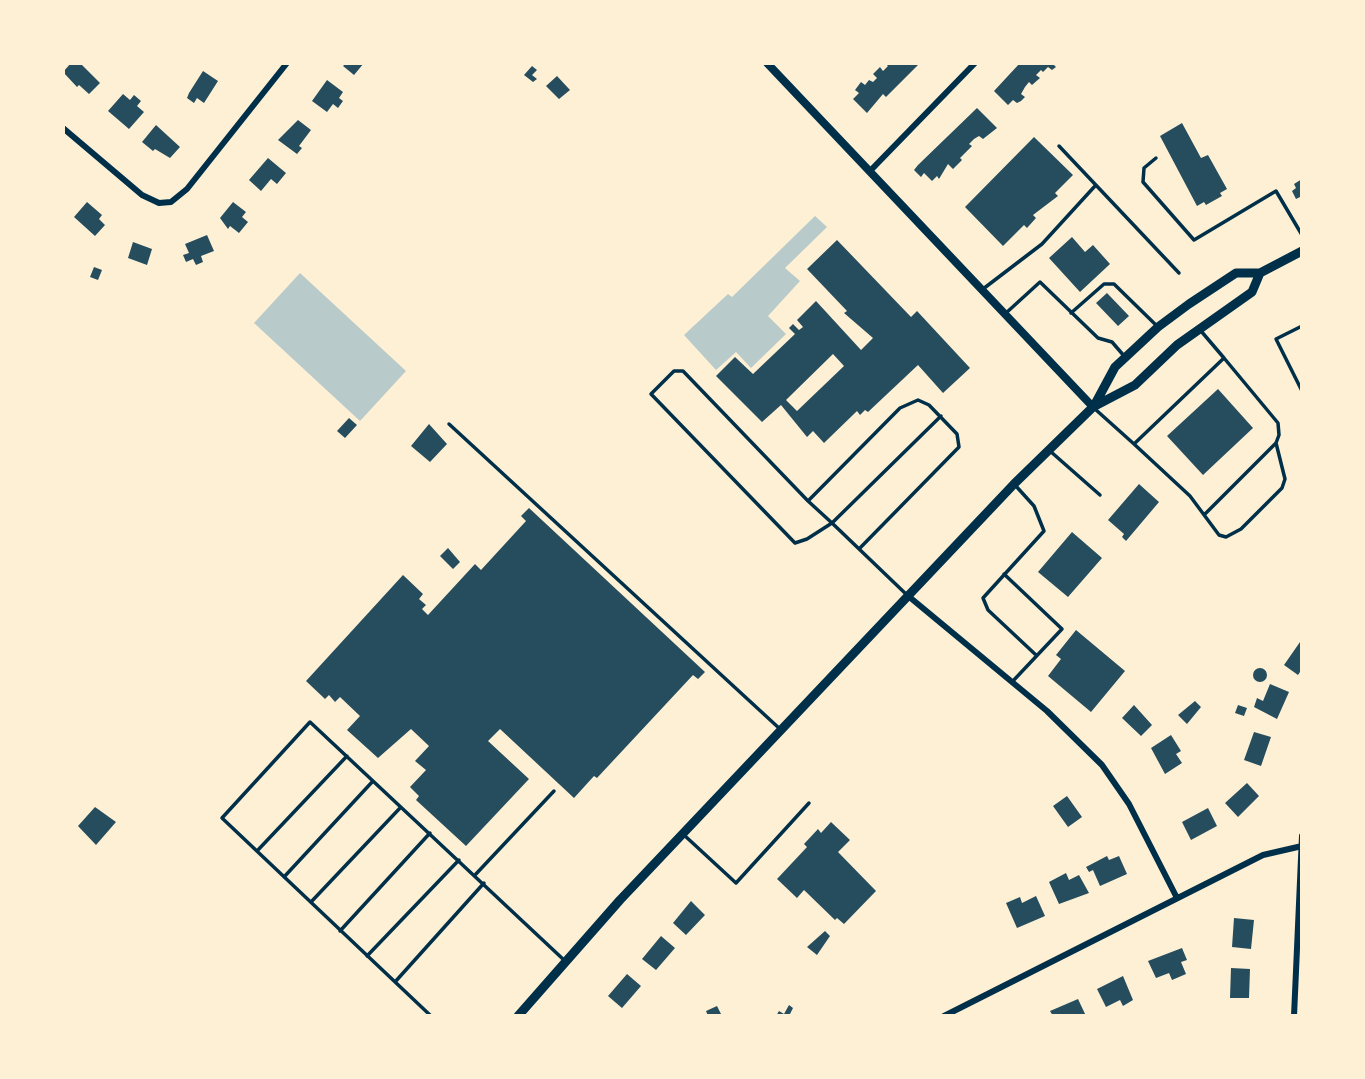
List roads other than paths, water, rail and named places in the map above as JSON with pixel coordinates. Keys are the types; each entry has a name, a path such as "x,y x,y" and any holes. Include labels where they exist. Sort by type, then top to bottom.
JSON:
{"main road":[{"path":"1093,407 1115,367 1158,327 1236,273 1260,273 1302,251"},
{"path":"518,1016 682,834 1014,484 1093,407 1135,385 1199,328 1252,292 1260,273"}],"street":[{"path":"63,128 142,195 159,203 171,202 187,189 287,63"},
{"path":"767,63 1093,407"},
{"path":"870,171 975,63"},
{"path":"907,595 1074,736 1115,782 1177,898"},
{"path":"1294,1016 1302,836"},
{"path":"944,1016 1263,855 1301,846"}],"lane":[{"path":"1059,146 1179,273"},
{"path":"1156,158 1144,168 1143,182 1194,240 1276,191 1302,236"},
{"path":"981,290 1042,244 1095,186"},
{"path":"1005,314 1040,282 1098,338 1112,342 1125,357"},
{"path":"1071,313 1104,284 1114,284 1158,327"},
{"path":"1302,326 1276,340 1302,391"},
{"path":"1093,407 1189,496 1219,535 1226,537 1255,516 1282,488 1285,479 1276,443 1278,423 1199,328"},
{"path":"1134,443 1224,358"},
{"path":"907,595 832,523 808,501 683,372 674,371 651,394 795,543 807,539 832,523 941,416"},
{"path":"808,501 907,404 923,400 941,416 957,434 959,447 955,454 859,549"},
{"path":"449,424 780,729"},
{"path":"1204,515 1276,443"},
{"path":"1049,450 1100,495"},
{"path":"1014,484 1034,506 1044,531 983,598 988,610 1036,655"},
{"path":"1003,574 1062,629 1012,682"},
{"path":"431,1016 222,818 310,722 566,961"},
{"path":"257,851 347,756"},
{"path":"284,877 373,781"},
{"path":"475,875 554,791"},
{"path":"682,834 736,883 809,803"},
{"path":"311,902 401,807"},
{"path":"340,931 430,833"},
{"path":"367,956 459,860"},
{"path":"396,982 484,883"}]}
